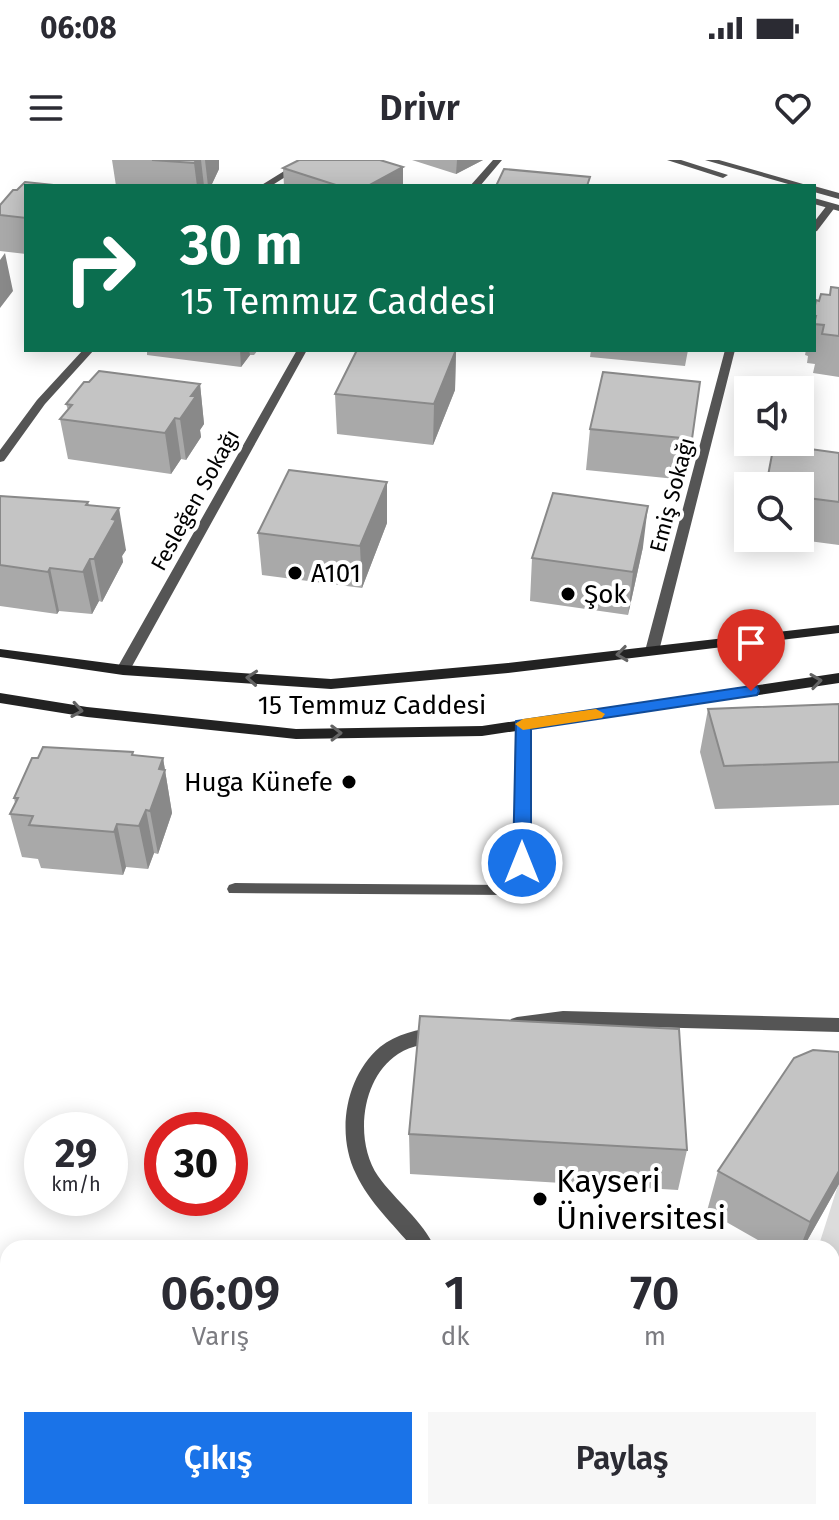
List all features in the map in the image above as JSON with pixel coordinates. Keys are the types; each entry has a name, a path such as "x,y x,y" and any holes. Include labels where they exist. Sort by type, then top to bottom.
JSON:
{"main road":[{"name":"15 Temmuz Caddesi","path":"0,653 123,670 331,684 508,668 839,629"},
{"name":"15 Temmuz Caddesi","path":"0,698 87,712 296,734 482,731 839,678"}],"street":[{"path":"268,184 308,160"},
{"path":"477,184 498,160"},
{"path":"671,160 757,184"},
{"path":"709,160 798,184"},
{"path":"816,190 839,196"},
{"path":"816,227 835,207"},
{"path":"0,458 41,402 87,352"},
{"name":"Fesleğen Sokağı","path":"123,670 301,352"},
{"name":"Emiş Sokağı","path":"652,651 729,352"},
{"path":"235,889 522,891 522,725"},
{"path":"504,1026 563,1018 839,1025"},
{"path":"419,1240 365,1171 355,1134 355,1115 366,1078 388,1051 416,1037 460,1031"}],"shaded area":[{"path":"839,1182 839,1240 821,1240"}],"building":[{"path":"152,160 197,160 194,163"},
{"path":"299,160 380,160 403,167 372,184 333,184 283,168"},
{"path":"504,169 590,177 588,184 497,184"},
{"path":"25,182 44,184 24,184 24,218 0,215 0,205 13,190"},
{"path":"831,287 839,288 839,336 822,334 824,325 816,324 816,300 819,301 821,294 830,295"},
{"path":"356,352 455,352 434,404 335,394"},
{"path":"99,371 200,384 191,396 196,396 180,419 175,418 165,433 60,419 72,405 66,404 84,382 89,382"},
{"path":"603,372 700,382 692,439 590,429"},
{"path":"814,450 839,453 839,502 814,499 814,472 769,472 772,456 814,456"},
{"path":"289,470 387,482 360,546 258,533"},
{"path":"553,493 648,506 633,572 532,558"},
{"path":"0,496 88,502 86,505 119,508 112,519 116,520 83,572 50,568 48,572 0,565"},
{"path":"839,704 839,762 724,766 708,709"},
{"path":"43,747 133,752 132,755 163,758 159,769 165,770 150,811 146,810 139,826 117,824 114,832 29,825 33,816 10,814 32,758 38,758"},
{"path":"420,1016 679,1029 687,1150 409,1134"},
{"path":"813,1050 839,1052 839,1171 810,1222 718,1171 794,1058"}],"slow traffic":[{"path":"523,724 596,714"}],"place":[{"name":"A101","path":"295,573"},
{"name":"Şok","path":"568,594"},
{"name":"Huga Künefe","path":"349,782"},
{"name":"Kayseri Üniversitesi","path":"540,1199"}],"route":[{"path":"522,863 522,725 751,691"}]}
